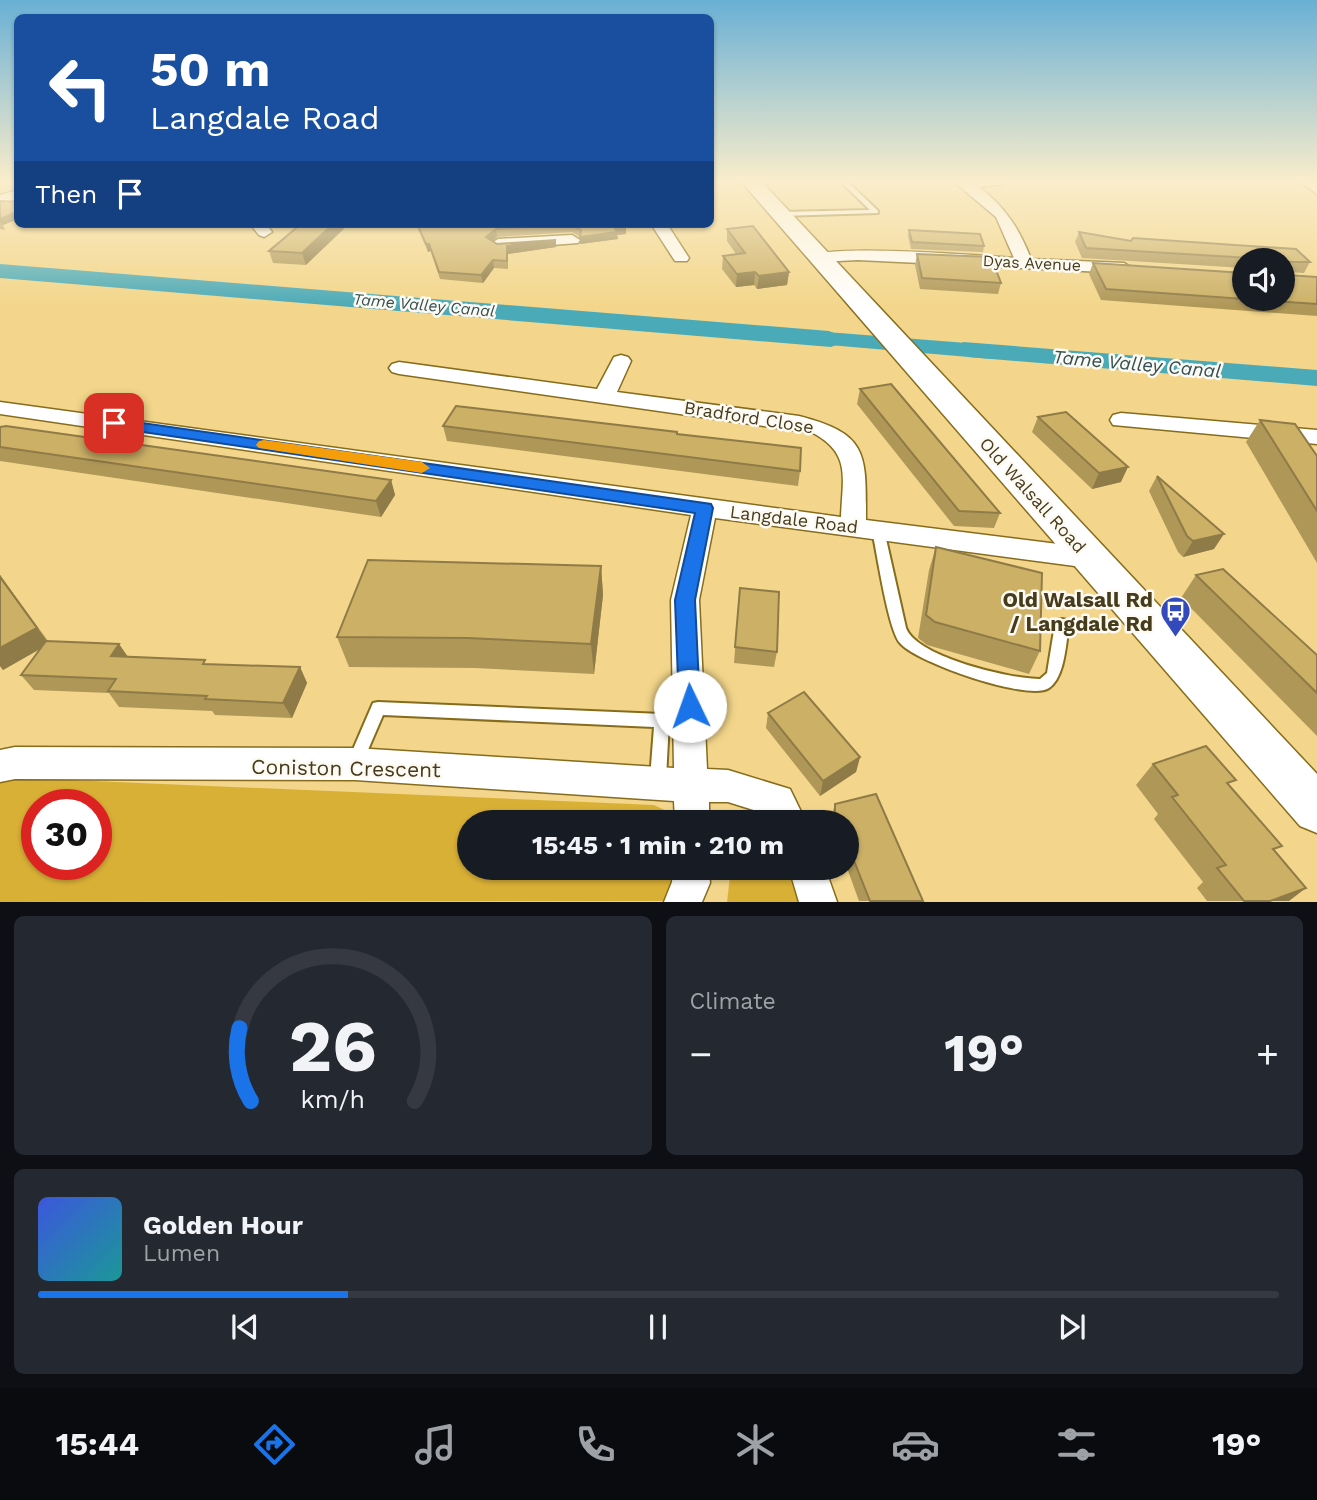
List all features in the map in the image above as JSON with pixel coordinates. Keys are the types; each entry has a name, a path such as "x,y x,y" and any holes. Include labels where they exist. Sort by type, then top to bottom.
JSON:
{"main road":[{"name":"Old Walsall Road","path":"787,222 1317,809"}],"street":[{"path":"1008,222 1024,262"},
{"path":"662,228 681,258"},
{"path":"498,244 572,239"},
{"name":"Dyas Avenue","path":"819,257 858,255 1134,269"},
{"path":"604,397 621,361"},
{"name":"Bradford Close","path":"409,374 799,423 835,434 845,442 853,460 853,527"},
{"name":"Langdale Road","path":"0,408 705,508 1090,558"},
{"path":"1121,420 1315,436"},
{"path":"692,810 685,600 705,508"},
{"name":"Coniston Crescent","path":"0,766 15,763 355,764 693,786"},
{"path":"693,786 728,786 778,801 783,810"},
{"path":"683,901 691,880"},
{"path":"811,880 818,901"}],"lane":[{"path":"878,530 899,628 905,641 915,648 935,658 1019,686 1043,685 1053,676 1062,624"},
{"path":"355,764 378,708 662,721 657,785"}],"shaded area":[{"path":"0,777 654,805 665,810 457,810 457,880 672,880 664,901 0,902"},
{"path":"730,880 797,880 803,902 727,902"}],"water":[{"name":"Tame Valley Canal","path":"0,264 829,331 849,340 831,347 0,278"},
{"name":"Tame Valley Canal","path":"963,342 1317,370 1317,386 968,357 958,349"}],"building":[{"path":"753,226 789,272 759,276 755,272 737,274 723,256 745,253 727,229"},
{"path":"296,228 329,228 302,253 269,251"},
{"path":"419,228 515,228 496,229 486,237 497,244 556,240 507,246 507,261 493,260 481,275 439,272 429,244 426,244"},
{"path":"577,228 615,228 617,232 580,237 581,230"},
{"path":"909,230 980,234 984,246 912,242"},
{"path":"1079,232 1131,241 1133,238 1281,248 1232,248 1232,257 1086,248"},
{"path":"1295,249 1296,249 1310,262 1295,262"},
{"path":"917,254 991,257 1001,283 922,278"},
{"path":"1093,263 1232,272 1232,298 1106,289"},
{"path":"1295,276 1317,277 1317,304 1295,302"},
{"path":"891,384 1000,513 959,511 860,389"},
{"path":"456,406 801,448 800,471 443,426"},
{"path":"1066,412 1128,467 1099,473 1038,417"},
{"path":"1260,420 1295,424 1317,456 1317,511"},
{"path":"0,427 391,480 376,501 0,447"},
{"path":"1157,476 1224,534 1193,541 1187,536"},
{"path":"936,547 1042,573 1040,651 935,622 926,615"},
{"path":"368,560 601,566 591,644 468,638 337,637"},
{"path":"1223,569 1317,655 1317,693 1196,575"},
{"path":"0,577 37,628 0,648"},
{"path":"740,588 779,592 777,652 735,647"},
{"path":"46,641 119,644 111,656 205,660 203,664 300,667 283,703 108,691 116,679 21,675"},
{"path":"804,692 860,757 823,781 768,713"},
{"path":"1206,746 1236,780 1227,783 1282,846 1273,849 1306,888 1270,901 1244,901 1217,868 1226,865 1172,797 1178,795 1153,764"},
{"path":"876,794 923,901 870,901 859,873 859,810 835,810 835,804"}],"waterway":[{"path":"814,338 992,352"}],"slow traffic":[{"path":"264,445 422,468"}],"place":[{"name":"Old Walsall Rd / Langdale Rd","path":"1176,638"}],"route":[{"path":"114,423 705,508 685,600 690,706"}]}
